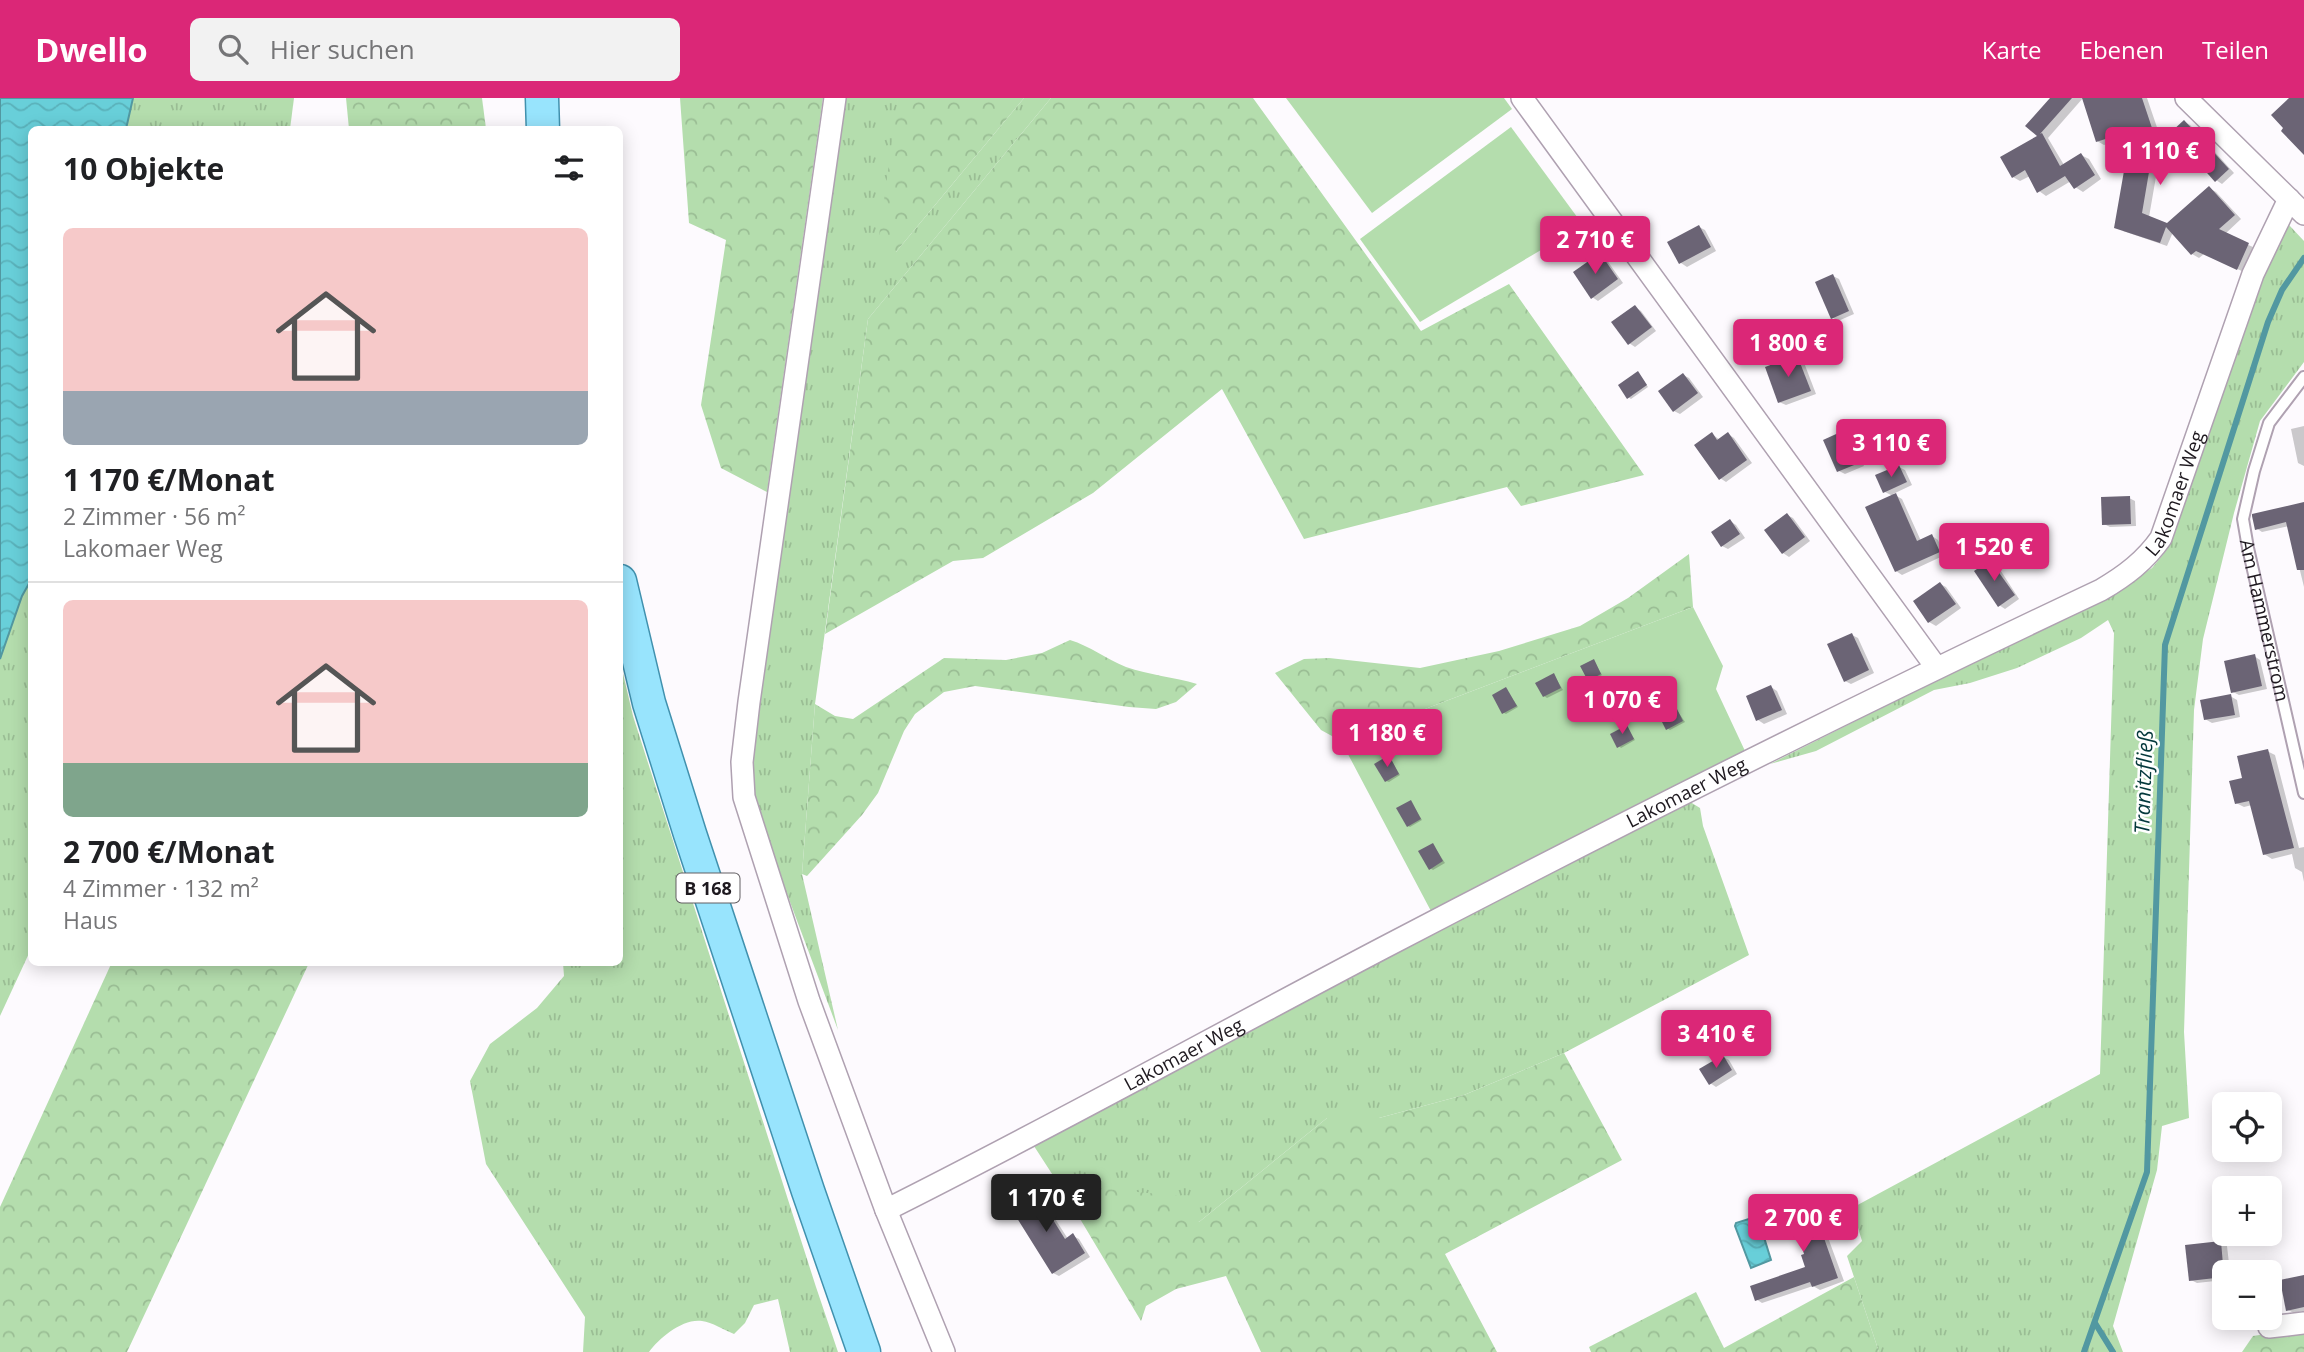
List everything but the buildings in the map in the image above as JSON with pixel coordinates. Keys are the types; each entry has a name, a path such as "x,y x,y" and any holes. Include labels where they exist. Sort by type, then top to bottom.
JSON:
{"main road":[{"path":"542,98 544,126"},
{"name":"B 168","path":"623,595 649,703 686,821 864,1352"}],"street":[{"path":"835,98 742,762 744,797 809,1002 944,1352"},
{"path":"1522,98 1936,667"},
{"path":"2186,98 2297,207"},
{"name":"Lakomaer Weg","path":"887,1210 1665,802 1936,667 2101,590 2150,555 2161,538 2253,274 2297,207"},
{"path":"2282,1326 2304,1323"}],"lane":[{"name":"Am Hammerstrom","path":"2304,377 2269,423 2243,519 2304,793"}],"green space":[{"path":"133,98 294,98 290,126 127,126"},
{"path":"346,98 482,98 486,126 349,126"},
{"path":"680,98 823,98 767,492 721,468 701,405 726,240 689,223"},
{"path":"845,98 898,98 896,252 1024,98 1051,98 868,319 815,704 802,874 838,1030 751,798 752,759"},
{"path":"898,98 1024,98 896,252 876,258"},
{"path":"1051,98 1253,98 1421,331 1509,284 1644,475 1521,506 1507,487 1304,539 1222,389 1093,493 983,558 953,561 825,634 868,319"},
{"path":"1286,98 1504,98 1512,109 1372,213"},
{"path":"1511,127 1583,225 1420,322 1360,239"},
{"path":"2289,225 2304,241 2304,362 2260,421 2203,639 2194,710 2184,1032 2189,1118 2162,1126 2157,1170 2113,1326 2123,1352 1879,1352 1847,1256 1862,1241 1852,1208 2100,1074 2114,633 2108,620 2081,638 2017,668 1970,683 1934,690 1816,751 1770,764 2124,586 2152,568 2165,552 2266,263"},
{"path":"1689,554 1693,607 1341,741 1321,730 1275,673 1304,659 1329,658 1420,668 1499,651 1580,626 1628,598"},
{"path":"28,585 28,955 0,1016 0,659"},
{"path":"1693,607 1723,666 1716,689 1745,751 1432,913 1341,741"},
{"path":"1070,640 1126,667 1197,684 1176,702 1156,709 975,686 944,692 915,714 904,731 878,793 862,815 807,876 802,874 815,704 835,716 853,719 944,658 1006,660 1042,653"},
{"path":"623,674 633,716 838,1352 790,1352 778,1299 754,1305 745,1323 734,1334 710,1323 695,1321 672,1330 649,1352 583,1352 585,1317 486,1164 470,1081 490,1044 537,1008 564,976 563,966 623,966"},
{"path":"1687,800 1700,808 1703,826 1749,955 1564,1053 1464,1095 1379,1118 1327,1118 1199,1222 1087,1187 1067,1197 1032,1143"},
{"path":"110,966 308,966 127,1352 0,1352 0,1207"},
{"path":"1564,1053 1622,1160 1445,1254 1497,1352 1261,1352 1226,1276 1176,1289 1146,1306 1141,1321 1067,1197 1086,1187 1179,1196 1199,1222 1327,1118 1379,1118 1464,1095"},
{"path":"1854,1277 1879,1352 1591,1352 1589,1347 1696,1292 1724,1348"},
{"path":"2304,1328 2304,1352 2242,1352 2253,1336"}],"water":[{"path":"0,98 133,98 127,126 28,126 28,585 0,659"},
{"path":"1758,1218 1771,1260 1751,1268 1735,1226 1736,1223"}],"waterway":[{"name":"Tranitzfließ","path":"2084,1352 2147,1172 2165,645 2268,322 2282,290 2304,258"},
{"name":"Tranitzfließ","path":"2095,1323 2113,1352"}]}
